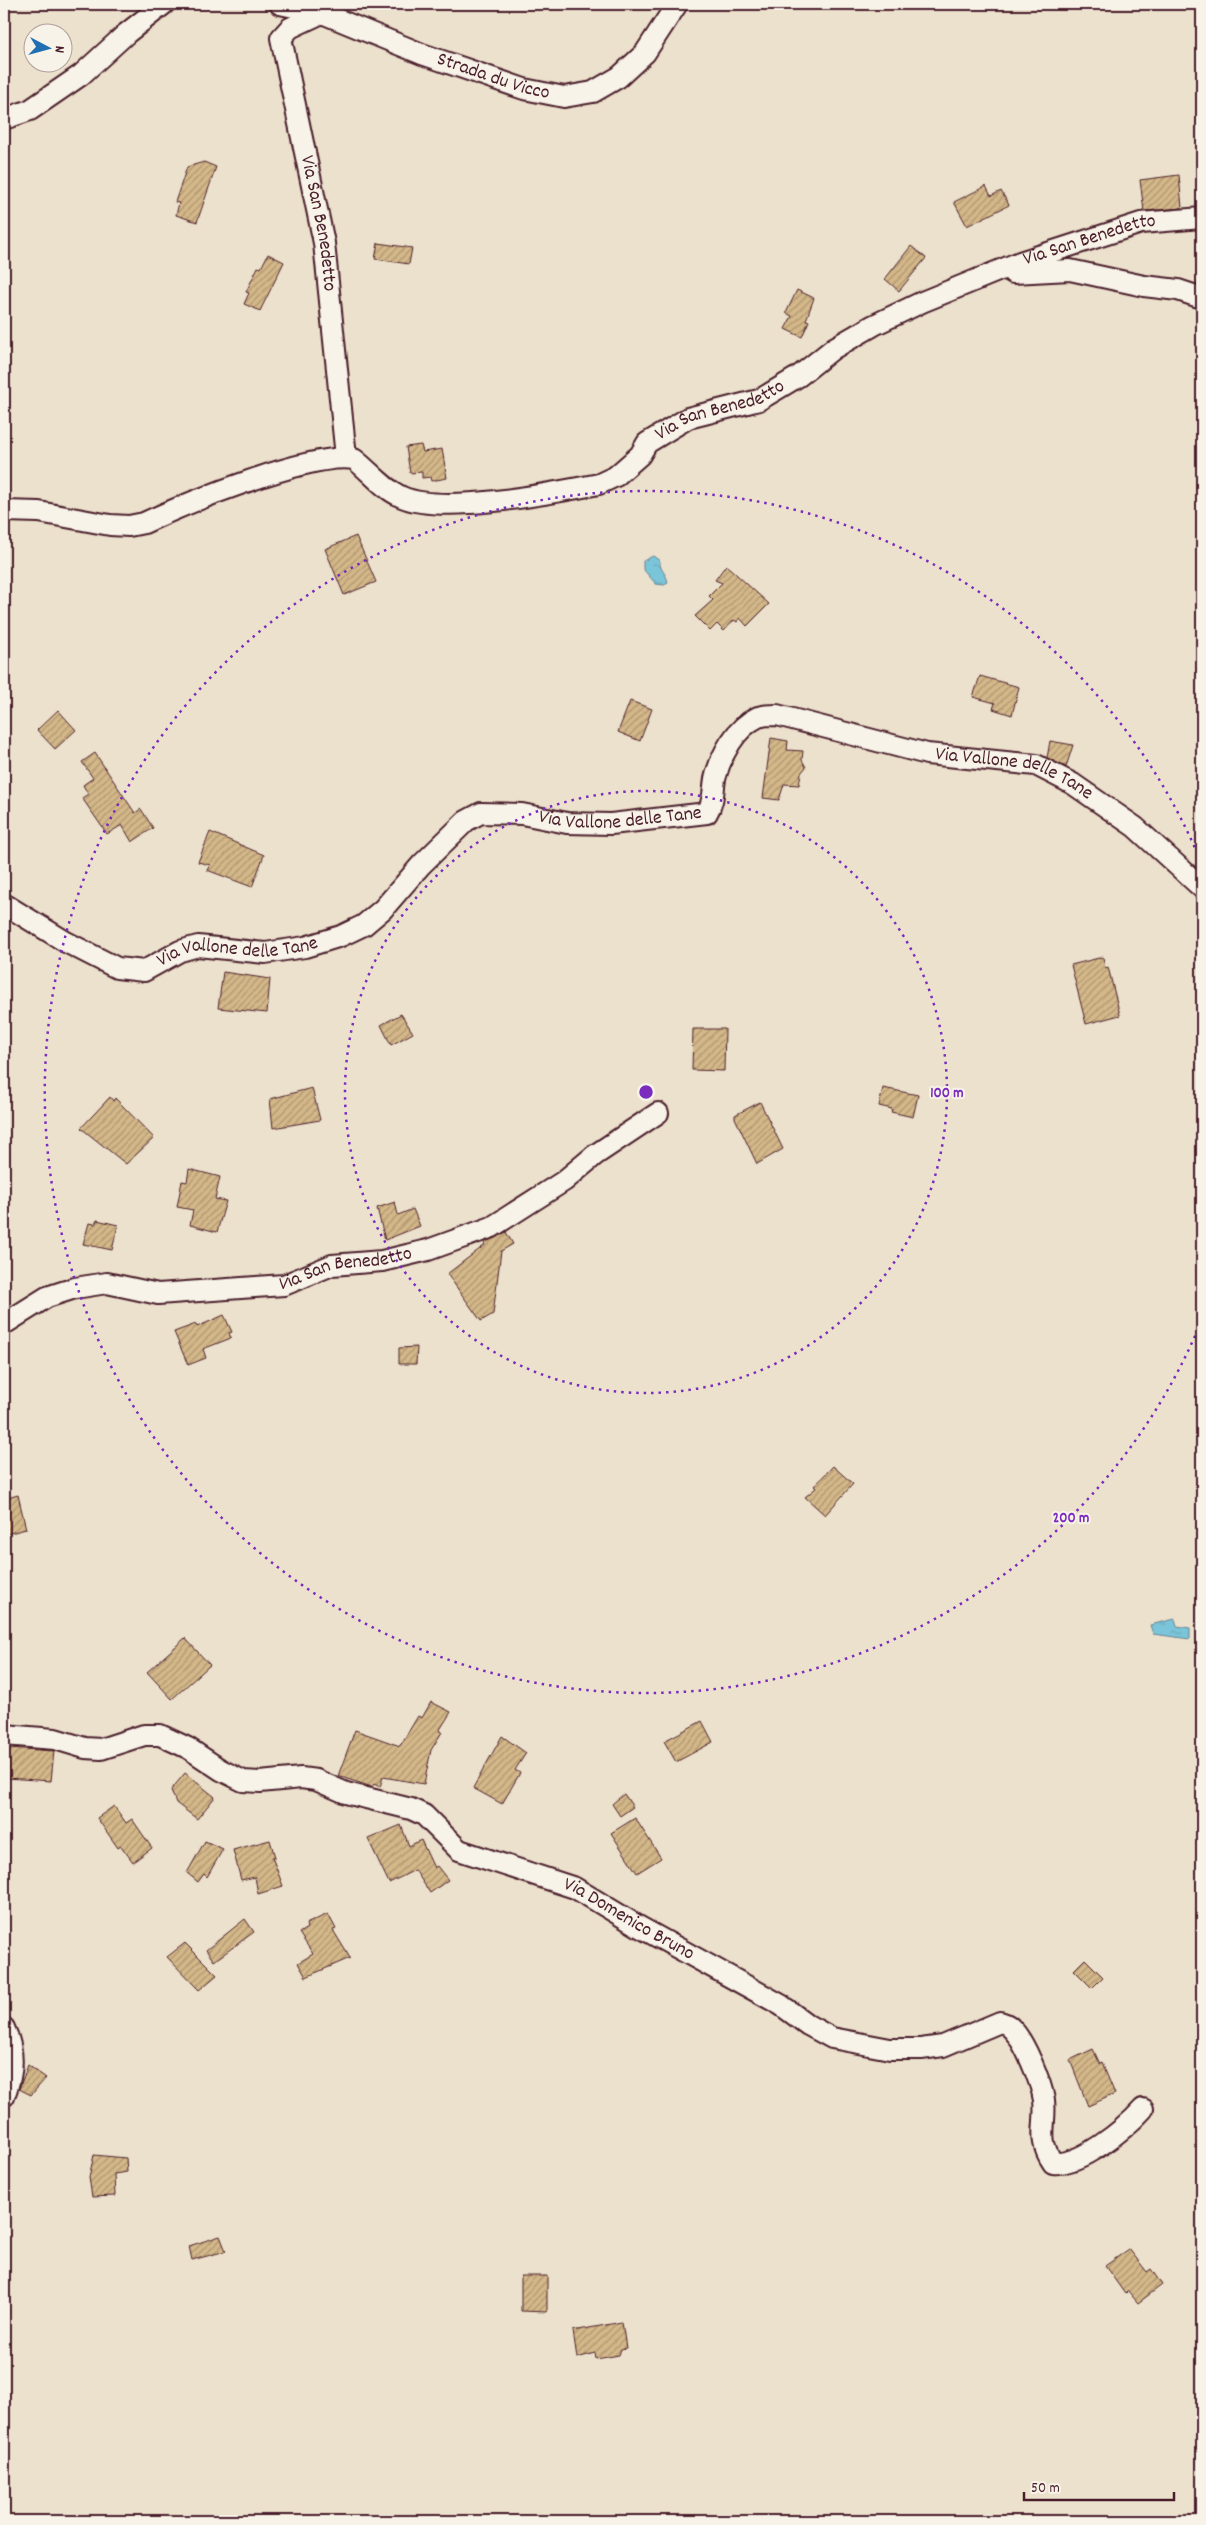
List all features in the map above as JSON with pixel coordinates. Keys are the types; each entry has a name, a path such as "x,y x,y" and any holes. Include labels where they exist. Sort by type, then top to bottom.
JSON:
{"street":[{"path":"4,119 30,110 81,75 127,33 164,4"},
{"name":"Strada du Vicco","path":"280,4 322,14 422,54 524,89 564,97 593,92 619,77 645,53 677,4"},
{"name":"Via San Benedetto","path":"322,14 290,28 281,38 283,58 324,243 346,458 354,459 400,497 437,504 473,503 599,484 616,476 640,455 647,444 688,418 759,400 799,376 834,348 874,325 1020,262 1141,223 1202,218"},
{"name":"Via San Benedetto","path":"981,278 1025,271 1070,270 1144,286 1178,290 1202,298"},
{"path":"4,512 39,512 129,526 144,523 256,479 324,460 346,458"},
{"name":"Via Vallone delle Tane","path":"4,904 66,942 118,968 144,971 180,951 198,946 265,953 305,947 341,936 364,925 383,909 421,865 466,821 481,812 522,814 567,823 611,824 707,812 713,804 719,765 728,745 741,730 759,716 777,715 927,754 1036,765 1073,784 1135,827 1202,888"},
{"name":"Via San Benedetto","path":"4,1324 47,1298 75,1288 107,1283 158,1294 284,1285 332,1265 382,1260 428,1250 492,1227 564,1181 595,1155 658,1113"},
{"name":"Via Domenico Bruno","path":"4,1735 55,1739 85,1748 101,1749 144,1735 160,1735 188,1748 221,1770 243,1781 260,1782 301,1778 316,1780 346,1793 411,1809 424,1815 459,1850 576,1888 638,1926 781,2005 808,2025 832,2038 890,2049 921,2049 943,2046 1000,2022 1010,2026 1038,2076 1044,2102 1042,2129 1046,2152 1053,2163 1063,2164 1100,2144 1129,2124 1142,2109"},
{"path":"4,2028 11,2048 12,2061 11,2074 4,2096"}],"water":[{"path":"653,556 660,561 668,583 664,585 656,584 643,569 643,561"},
{"path":"1175,1619 1177,1626 1190,1628 1190,1639 1153,1634 1150,1625"}],"building":[{"path":"204,162 216,167 197,222 176,215 179,203 175,202 187,167"},
{"path":"1179,175 1182,208 1144,211 1140,180"},
{"path":"986,186 991,196 1001,191 1009,205 967,226 954,202"},
{"path":"378,243 412,248 409,264 375,259"},
{"path":"911,246 926,258 899,291 885,279"},
{"path":"268,254 284,262 260,311 244,304 249,293 246,292 258,267 261,268"},
{"path":"797,290 814,298 806,320 809,321 802,337 785,329 792,316 786,313"},
{"path":"421,445 423,452 442,449 447,478 431,481 430,477 422,478 422,472 410,473 406,447"},
{"path":"356,536 376,582 344,595 325,549"},
{"path":"726,565 769,604 747,626 740,618 737,622 734,620 724,631 717,624 710,631 695,616 713,600 709,596 722,583 715,580"},
{"path":"980,676 1019,687 1012,715 993,709 995,703 973,697"},
{"path":"630,701 652,709 640,741 618,732"},
{"path":"58,710 76,730 55,749 37,730"},
{"path":"771,738 788,741 787,750 803,751 802,760 806,767 801,773 799,785 784,784 779,800 763,798"},
{"path":"1050,741 1073,745 1066,767 1047,758"},
{"path":"95,753 135,813 141,809 153,828 132,842 122,825 107,834 82,798 88,794 83,785 93,778 82,762"},
{"path":"210,832 264,855 252,887 207,870 210,865 198,862"},
{"path":"1103,957 1105,968 1108,967 1120,1015 1086,1024 1071,965"},
{"path":"223,972 270,979 267,1013 218,1008"},
{"path":"401,1014 413,1033 391,1045 381,1025"},
{"path":"693,1029 725,1029 724,1071 692,1070"},
{"path":"312,1088 320,1120 273,1128 270,1099"},
{"path":"883,1088 918,1095 913,1117 891,1112 892,1109 879,1106"},
{"path":"110,1097 113,1101 115,1098 154,1138 126,1164 81,1128"},
{"path":"760,1102 783,1149 757,1164 735,1115"},
{"path":"189,1169 220,1177 215,1199 226,1201 217,1232 190,1225 193,1210 177,1207 182,1181 187,1182"},
{"path":"395,1202 398,1215 413,1209 420,1226 385,1240 377,1208"},
{"path":"97,1220 118,1225 112,1250 83,1244 89,1223 95,1224"},
{"path":"506,1232 513,1244 501,1251 493,1314 481,1321 447,1274 485,1245 484,1243"},
{"path":"224,1315 232,1332 229,1333 231,1338 203,1349 206,1358 188,1365 174,1332 196,1324 197,1327"},
{"path":"417,1347 416,1364 399,1364 399,1348"},
{"path":"833,1466 853,1484 825,1515 805,1497 816,1488 814,1486"},
{"path":"18,1495 26,1529 6,1534 4,1499"},
{"path":"185,1638 210,1665 172,1699 147,1672"},
{"path":"431,1702 451,1712 439,1731 442,1732 431,1750 424,1784 383,1777 380,1787 374,1784 372,1787 338,1776 355,1730 400,1746 418,1716 422,1718"},
{"path":"702,1721 713,1742 676,1762 664,1741"},
{"path":"502,1736 526,1753 515,1770 520,1773 502,1804 473,1788"},
{"path":"8,1748 54,1751 51,1781 6,1778"},
{"path":"185,1773 215,1797 197,1819 176,1803 171,1790"},
{"path":"624,1794 633,1807 620,1816 612,1804"},
{"path":"114,1806 126,1823 132,1819 152,1848 133,1862 121,1846 118,1848 97,1818"},
{"path":"635,1818 661,1858 637,1873 611,1833"},
{"path":"401,1825 409,1846 421,1840 434,1868 437,1866 448,1880 430,1893 415,1870 389,1883 368,1839"},
{"path":"270,1840 275,1857 272,1857 283,1886 258,1894 255,1877 241,1880 233,1850"},
{"path":"205,1841 223,1849 207,1877 204,1874 198,1882 187,1873"},
{"path":"328,1914 336,1929 333,1930 350,1958 306,1977 298,1963 313,1954 299,1933 307,1928 306,1924"},
{"path":"245,1919 254,1932 214,1961 206,1950"},
{"path":"185,1943 217,1975 199,1990 167,1957"},
{"path":"1085,1959 1103,1977 1092,1988 1074,1970"},
{"path":"1093,2049 1100,2064 1102,2063 1115,2094 1088,2106 1070,2060"},
{"path":"28,2065 46,2078 31,2095 19,2089"},
{"path":"94,2155 126,2158 127,2172 114,2174 115,2196 92,2197 89,2177"},
{"path":"220,2236 226,2251 192,2260 189,2246"},
{"path":"1129,2249 1147,2272 1151,2269 1162,2285 1138,2303 1128,2291 1125,2294 1105,2266"},
{"path":"521,2276 547,2276 547,2312 521,2311"},
{"path":"622,2322 626,2348 621,2349 619,2355 596,2359 595,2353 577,2358 573,2331"}]}
